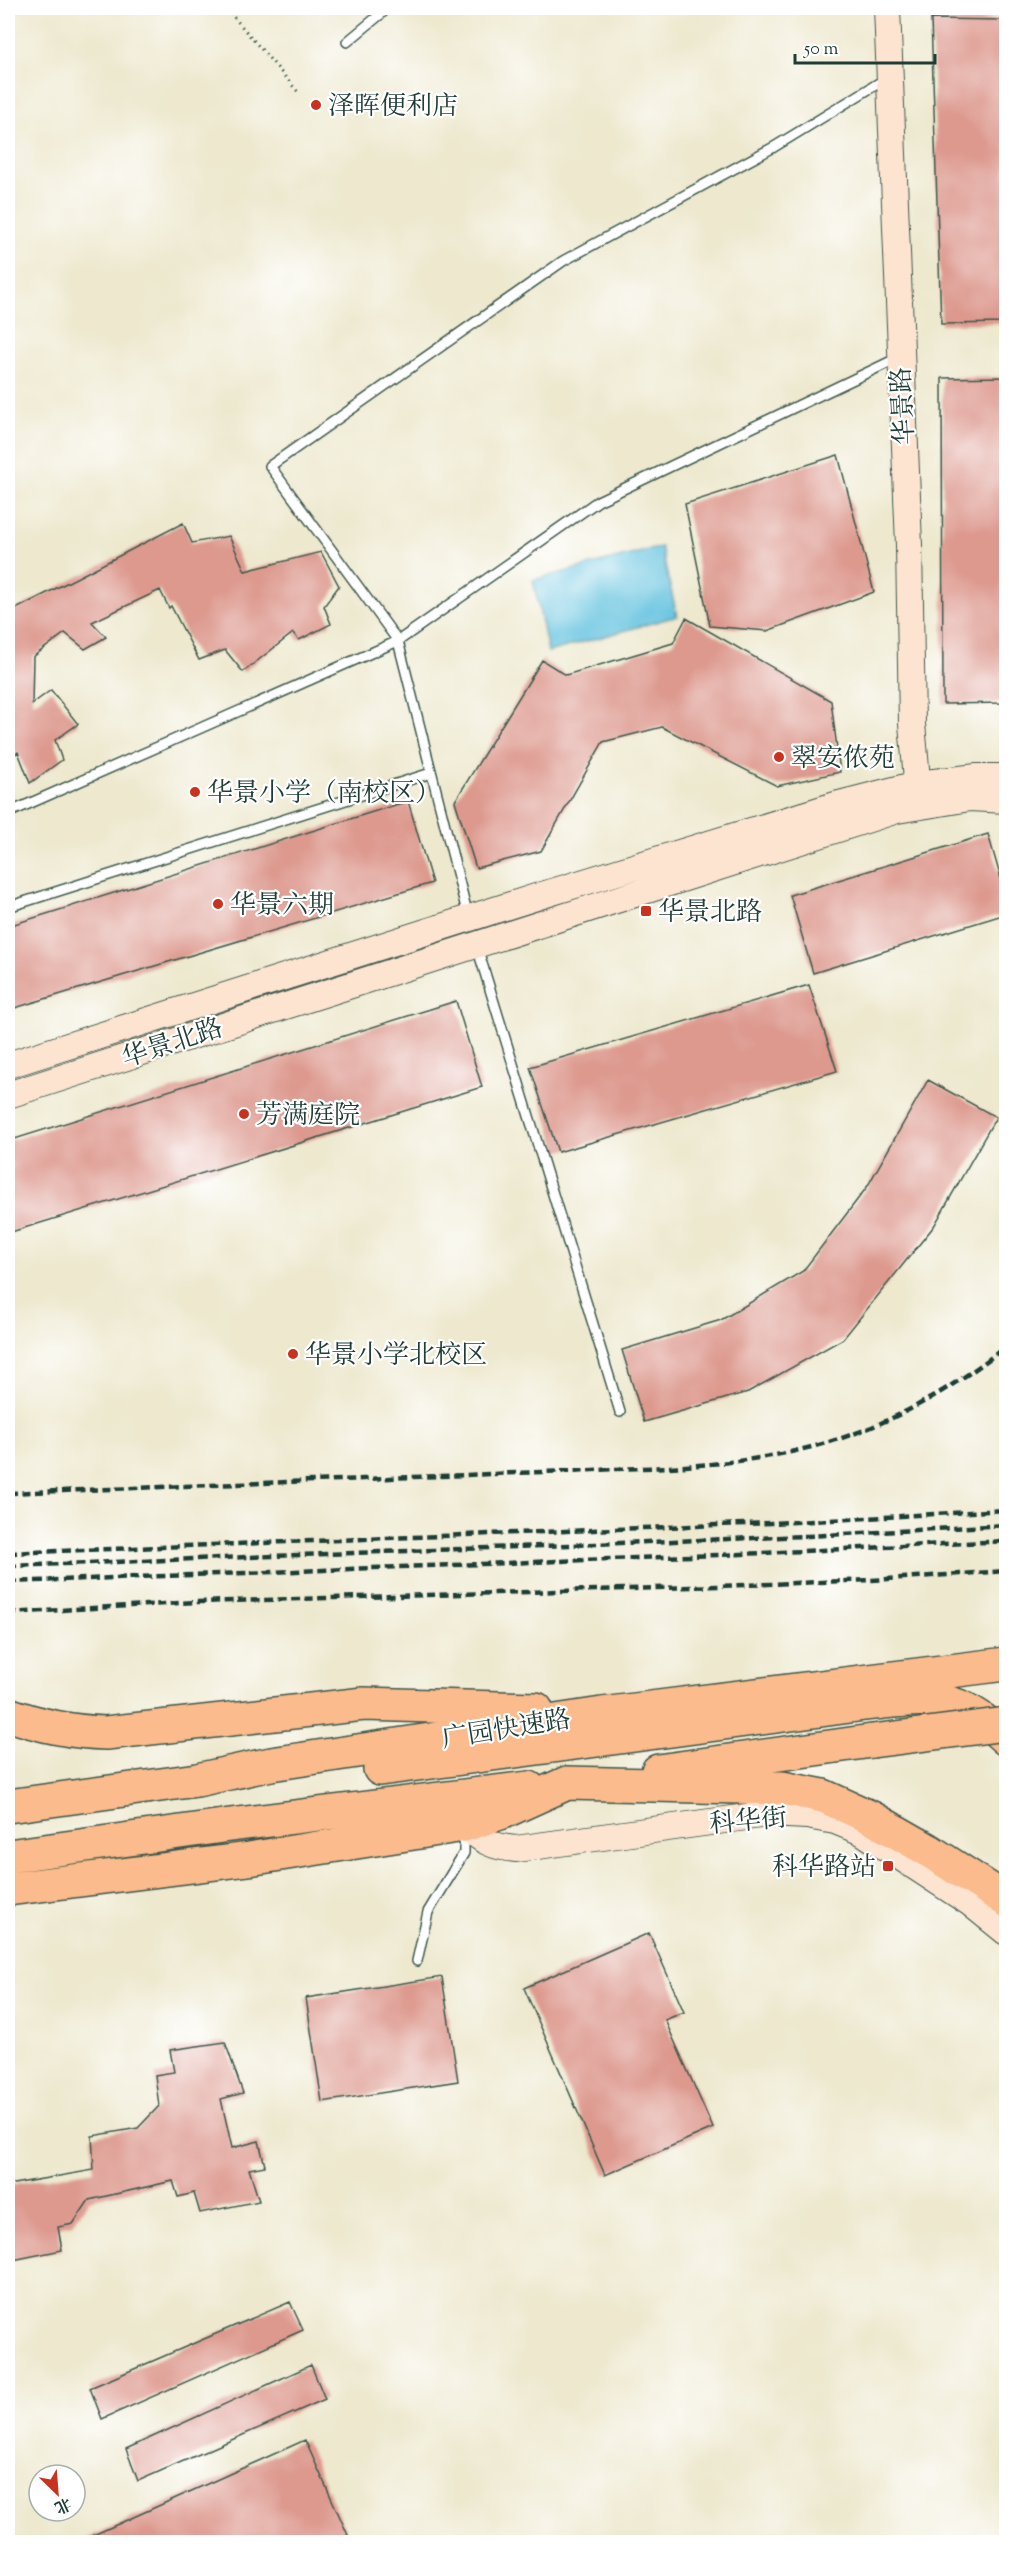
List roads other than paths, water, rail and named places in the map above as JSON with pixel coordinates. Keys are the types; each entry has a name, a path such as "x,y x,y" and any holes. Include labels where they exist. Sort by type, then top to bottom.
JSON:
{"highway":[{"name":"广园快速路","path":"8,1806 197,1780 271,1764 602,1714 1006,1664"},
{"path":"197,1780 295,1780 536,1750 865,1704 926,1698 949,1702 971,1711 988,1722 1006,1739"},
{"path":"8,1714 46,1727 73,1732 106,1733 364,1704 484,1707 602,1714"},
{"path":"8,1857 1006,1724"},
{"path":"8,1889 335,1847 464,1825 503,1812 567,1783 782,1788 822,1796 881,1823 1006,1900"}],"street":[{"name":"华景路","path":"887,8 909,545 912,724 918,794"},
{"path":"918,794 977,777 1006,777"},
{"path":"918,794 1006,800"},
{"name":"华景北路","path":"8,1065 469,918 839,804 918,794"},
{"name":"华景北路","path":"8,1095 837,828 918,794"},
{"name":"科华街","path":"464,1825 482,1841 502,1848 516,1849 768,1814 807,1816 862,1832 970,1903 1006,1932"}],"lane":[{"path":"347,42 388,8"},
{"path":"469,918 398,641 270,466 563,261 774,147 889,77"},
{"path":"8,813 398,641 598,501 900,357"},
{"path":"8,907 432,772"},
{"path":"476,945 620,1412"},
{"path":"417,1961 428,1912 464,1854 464,1825"}],"water":[{"path":"661,547 677,616 548,652 533,580"}],"railway":[{"path":"8,1493 669,1467 764,1457 848,1436 888,1420 927,1400 1006,1346"},
{"path":"8,1553 795,1522 1006,1510"},
{"path":"8,1566 807,1536 1006,1525"},
{"path":"8,1582 742,1554 1006,1541"},
{"path":"8,1613 198,1602 872,1580 1006,1571"}],"place":[{"name":"泽晖便利店","path":"316,105"},
{"name":"翠安侬苑","path":"779,757"},
{"name":"华景小学（南校区）","path":"195,792"},
{"name":"华景六期","path":"218,904"},
{"name":"华景北路","path":"646,911"},
{"name":"芳满庭院","path":"244,1114"},
{"name":"华景小学北校区","path":"293,1354"},
{"name":"科华路站","path":"888,1866"}]}
